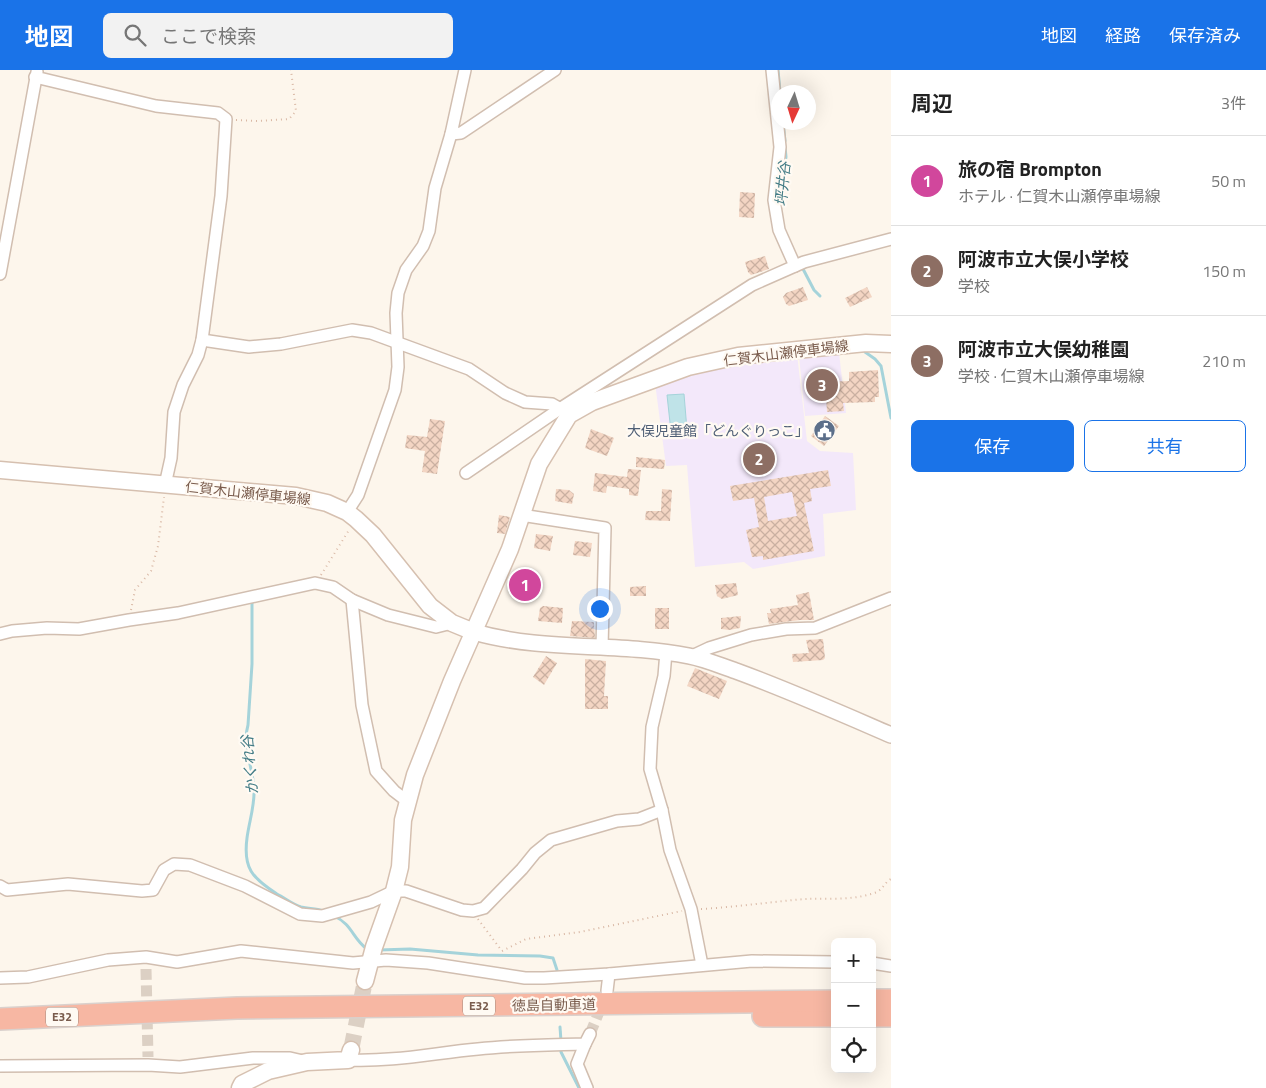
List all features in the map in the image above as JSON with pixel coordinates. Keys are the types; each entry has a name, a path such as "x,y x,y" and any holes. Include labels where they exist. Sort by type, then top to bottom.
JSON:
{"highway":[{"path":"876,1000 891,1000"},
{"name":"徳島自動車道","path":"0,1019 237,1008 831,1001"},
{"name":"徳島自動車道","path":"124,1014 831,1016"},
{"path":"876,1016 891,1016"}],"main road":[{"name":"仁賀木山瀬停車場線","path":"565,411 672,373 738,356 866,343 891,344"},
{"path":"365,981 400,867 403,820 415,775 448,690 510,549 539,464 565,411"},
{"name":"仁賀木山瀬停車場線","path":"0,470 296,496 326,503 351,515 374,535 430,606 452,623 474,632"},
{"path":"240,1088 242,1084 268,1071 350,1055"}],"street":[{"path":"351,515 395,390 398,366 396,313 398,293 406,270 423,246 429,231 435,188 452,134 465,70"},
{"path":"452,134 461,134 555,70"},
{"path":"772,70 780,147 774,200 779,230 800,264"},
{"path":"0,274 36,74 156,106 218,113 226,119 221,196 202,340 198,355 183,385 174,412 171,458 165,485"},
{"path":"466,473 565,411 752,285 800,264 891,239"},
{"path":"202,340 249,347 281,344 352,330 371,333 469,369 505,393 525,402 552,404 565,411"},
{"path":"521,515 605,528 602,647"},
{"path":"0,634 47,628 79,629 178,614 316,583 333,587 352,600 388,615 436,627 452,623"},
{"path":"692,656 709,648 751,635 786,628 815,628 891,598"},
{"path":"352,600 362,706 376,771 407,802"},
{"path":"474,632 492,637 528,642 666,652 692,656 752,677 891,735"},
{"path":"666,652 664,676 652,727 650,770 662,810 670,850 691,909 702,965"},
{"path":"0,886 7,890 68,884 142,891 153,890 164,870 174,864 190,865 245,886 300,914 322,916 371,902 394,890 406,891 462,910 472,911 484,908 535,853 551,840 617,821 639,819 662,810"},
{"path":"0,978 28,977 108,960 146,957 178,962 241,952 353,963 372,954 386,960 428,963 525,978 609,974 752,961 831,962"},
{"path":"146,957 146,969"},
{"path":"876,964 891,966"},
{"path":"607,990 609,974"},
{"path":"350,1055 383,1060 478,1049 562,1044 588,1039 577,1064 587,1088"},
{"path":"0,1066 148,1061 180,1067 253,1058 290,1058 307,1062"}],"path":[{"path":"226,119 257,121 289,119 296,111 292,70"},
{"path":"129,620 135,590 151,571 156,555 165,485"},
{"path":"316,583 351,515"},
{"path":"472,911 502,951 526,939 580,932 691,909 748,906 806,899 841,899 879,891 891,880"}],"shaded area":[{"path":"839,353 846,413 805,416 799,356"},
{"path":"797,354 807,441 820,451 853,453 856,510 823,514 825,556 753,569 744,562 695,567 687,465 666,466 655,383 737,362"}],"water":[{"path":"684,394 687,430 671,432 667,395"}],"building":[{"path":"740,192 755,193 754,218 739,217"},
{"path":"765,256 769,269 751,275 745,262"},
{"path":"803,287 808,300 789,306 786,304 783,297 786,293"},
{"path":"867,287 872,297 850,307 845,298"},
{"path":"878,370 879,397 875,397 875,402 843,403 844,411 827,412 825,382 849,381 849,372"},
{"name":"大俣児童館「どんぐりっこ」","path":"825,416 839,426 824,446 811,436"},
{"path":"430,419 445,421 437,474 422,472 425,451 405,448 407,435 427,437"},
{"path":"591,429 614,438 607,456 585,448"},
{"path":"636,457 665,460 664,469 636,467"},
{"path":"628,469 641,470 638,496 629,495 629,489 607,486 606,493 593,491 595,473 627,477"},
{"path":"828,470 831,486 810,489 812,501 804,503 814,551 763,560 763,556 752,557 746,530 759,527 754,498 733,501 730,486","holes":["792,492 797,516 768,521 764,497"]},
{"path":"556,489 569,490 574,494 572,504 555,501"},
{"path":"662,489 672,490 670,521 645,520 646,511 661,511"},
{"path":"499,515 510,517 505,534 497,533"},
{"path":"536,534 553,536 550,551 534,548"},
{"path":"575,541 592,543 590,557 573,555"},
{"path":"736,583 738,595 722,599 717,596 715,585"},
{"path":"646,586 646,596 630,596 630,587"},
{"path":"809,592 814,620 769,624 767,613 771,613 770,609 798,605 796,595"},
{"path":"543,606 563,608 562,623 538,621 540,608"},
{"path":"655,608 669,608 669,629 655,629"},
{"path":"741,616 740,628 721,629 721,618"},
{"path":"572,621 594,622 595,638 570,636"},
{"path":"823,639 825,658 823,660 793,662 792,654 809,653 806,640"},
{"path":"546,656 557,663 544,685 533,677"},
{"path":"585,659 606,661 604,696 608,696 608,709 585,709"},
{"path":"695,668 727,681 719,699 687,686"}],"waterway":[{"name":"坪井谷","path":"778,70 779,85"},
{"name":"坪井谷","path":"784,130 785,141"},
{"name":"坪井谷","path":"782,178 786,157 785,147"},
{"name":"坪井谷","path":"802,267 814,290 820,296"},
{"name":"坪井谷","path":"865,352 881,366 891,418"},
{"name":"かくれ谷","path":"250,602 252,601 252,664 246,740 254,795 246,857 251,871 261,883 301,907 323,911"},
{"name":"かくれ谷","path":"334,916 345,923 358,941 367,949"},
{"name":"かくれ谷","path":"379,950 410,949 478,955 540,956 553,958 557,970"},
{"name":"かくれ谷","path":"560,1027 561,1041"},
{"name":"かくれ谷","path":"561,1048 561,1052 579,1088"}],"tunnel":[{"path":"146,969 148,1057"},
{"path":"351,1050 365,981"},
{"path":"590,1034 603,1002"}],"place":[{"name":"阿波市立大俣幼稚園","path":"822,385"},
{"name":"大俣児童館「どんぐりっこ」","path":"825,431"},
{"name":"阿波市立大俣小学校","path":"759,459"},
{"name":"旅の宿 Brompton","path":"525,585"}]}
